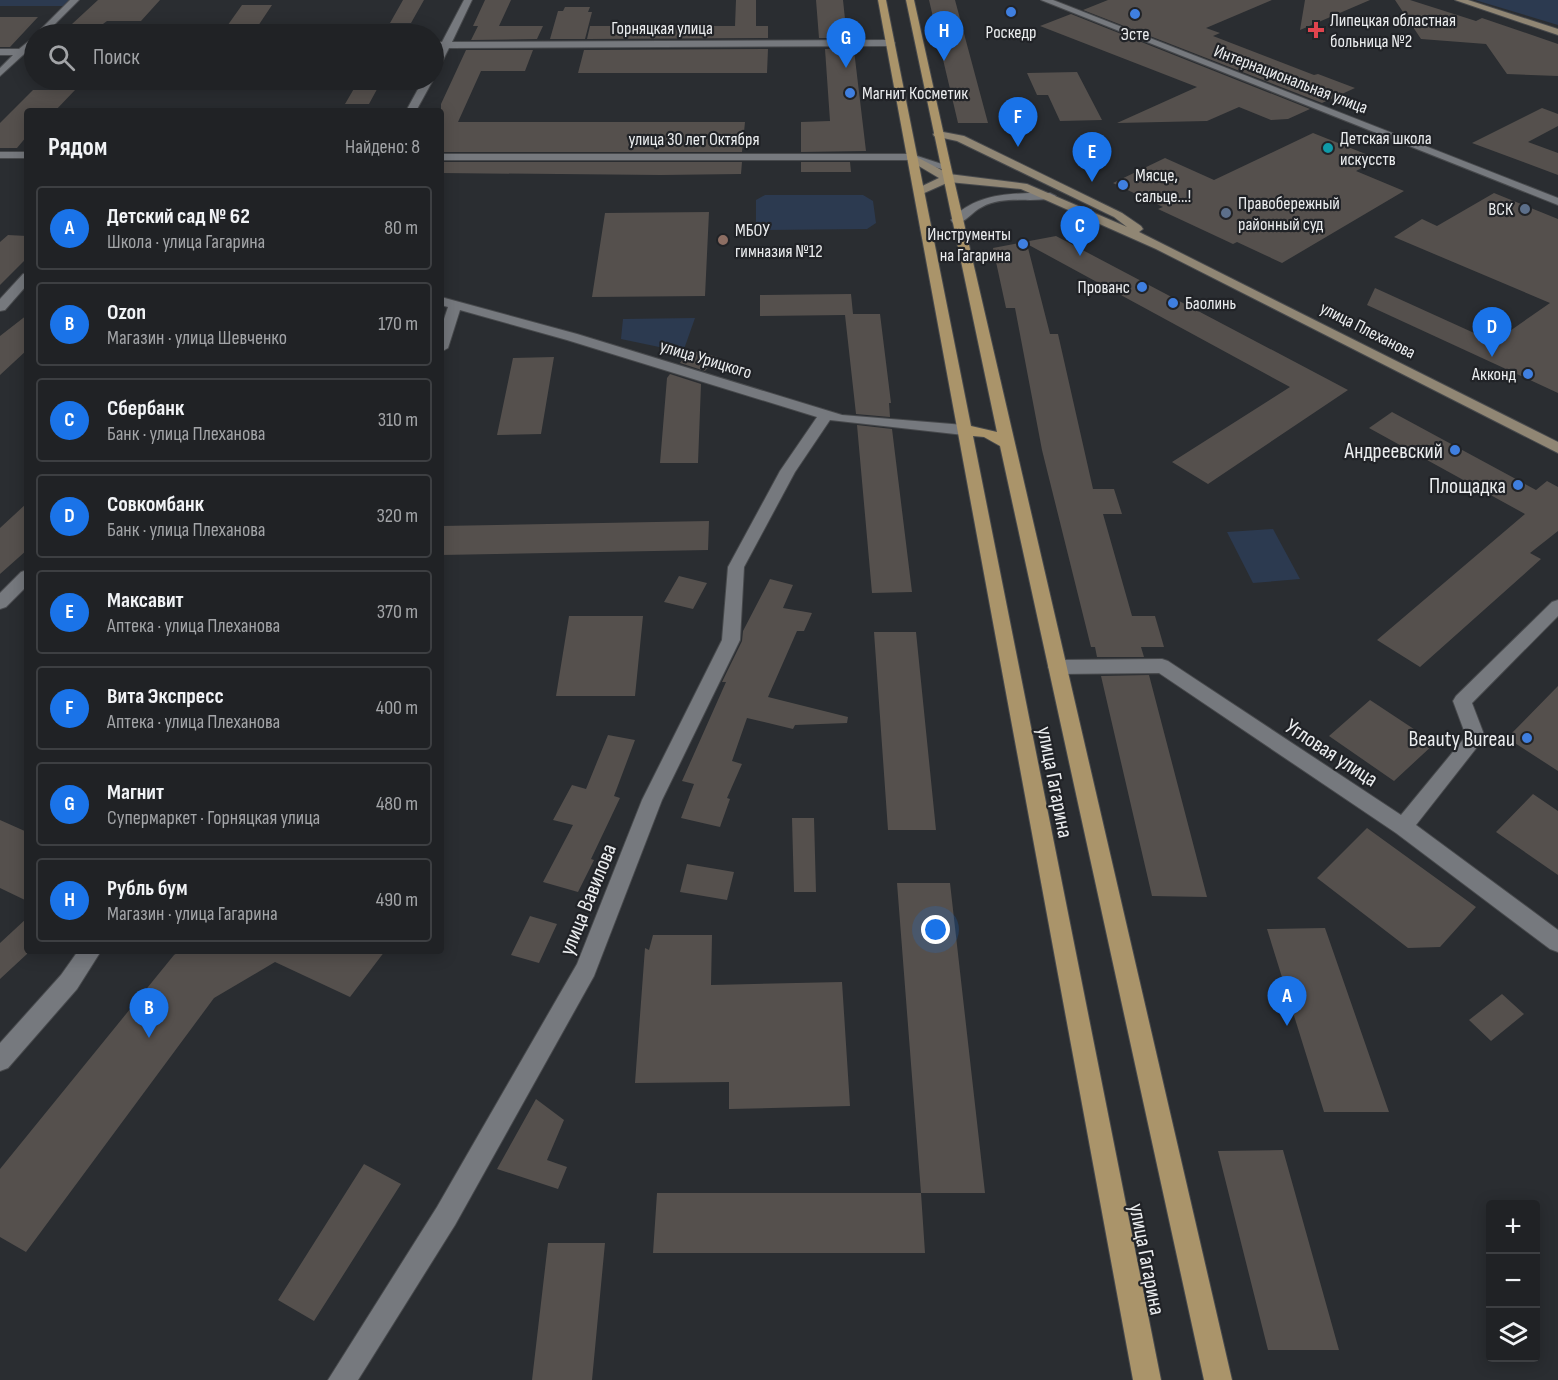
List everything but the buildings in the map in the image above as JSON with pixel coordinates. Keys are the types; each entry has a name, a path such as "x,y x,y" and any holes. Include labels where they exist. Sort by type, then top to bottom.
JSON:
{"main road":[{"name":"улица Гагарина","path":"882,0 1147,1380"},
{"name":"улица Гагарина","path":"910,0 946,173 1218,1380"},
{"path":"1459,0 1558,32"},
{"name":"улица Плеханова","path":"938,134 960,138 1118,215 1160,246"},
{"path":"911,157 946,173"},
{"name":"улица Плеханова","path":"946,173 1045,180"},
{"name":"улица Плеханова","path":"946,173 1023,186 1050,196 1160,246 1558,448"},
{"path":"918,192 946,173"},
{"path":"964,430 987,433 1007,443"}],"street":[{"path":"50,24 75,0"},
{"path":"445,45 468,0"},
{"name":"Интернациональная улица","path":"1045,0 1558,202"},
{"name":"Горняцкая улица","path":"445,45 890,43"},
{"path":"0,52 22,52"},
{"path":"0,74 22,52"},
{"path":"413,108 423,90"},
{"path":"0,155 24,155"},
{"name":"улица 30 лет Октября","path":"444,157 911,157"},
{"path":"957,220 978,204 1007,197 1050,196"},
{"path":"0,307 24,280"},
{"path":"444,329 448,303"},
{"name":"улица Урицкого","path":"448,303 583,340 842,419 964,430"},
{"name":"улица Вавилова","path":"342,1380 446,1216 586,969 652,800 731,640 736,567 788,471 826,415"},
{"path":"0,603 24,579"},
{"path":"1402,827 1476,737 1462,700 1558,606"},
{"name":"Угловая улица","path":"1057,667 1162,666 1402,827 1558,942"},
{"path":"0,1060 69,982 88,954"}],"shaded area":[{"path":"0,0 71,0 65,6 0,6"},
{"path":"1475,0 1558,0 1558,25"},
{"path":"765,195 863,195 873,201 876,223 867,229 765,230 756,224 756,200"},
{"path":"695,318 683,352 621,339 623,319"},
{"path":"1273,529 1300,579 1253,583 1227,532"}],"place":[{"name":"Роскедр","path":"1011,12"},
{"name":"Эсте","path":"1135,14"},
{"name":"Липецкая областная больница №2","path":"1316,30"},
{"name":"Рубль бум","path":"944,61"},
{"name":"Магнит","path":"846,68"},
{"name":"Магнит Косметик","path":"850,93"},
{"name":"Вита Экспресс","path":"1018,147"},
{"name":"Детская школа искусств","path":"1328,148"},
{"name":"Максавит","path":"1092,182"},
{"name":"Мясце, сальце...!","path":"1123,185"},
{"name":"ВСК","path":"1525,209"},
{"name":"Правобережный районный суд","path":"1226,213"},
{"name":"МБОУ гимназия №12","path":"723,240"},
{"name":"Инструменты на Гагарина","path":"1023,244"},
{"name":"Сбербанк","path":"1080,256"},
{"name":"Прованс","path":"1142,287"},
{"name":"Баолинь","path":"1173,303"},
{"name":"Совкомбанк","path":"1492,357"},
{"name":"Акконд","path":"1528,374"},
{"name":"Андреевский","path":"1455,450"},
{"name":"Площадка","path":"1518,485"},
{"name":"Beauty Bureau","path":"1527,738"},
{"name":"Детский сад № 62","path":"1287,1026"},
{"name":"Ozon","path":"149,1038"}]}
